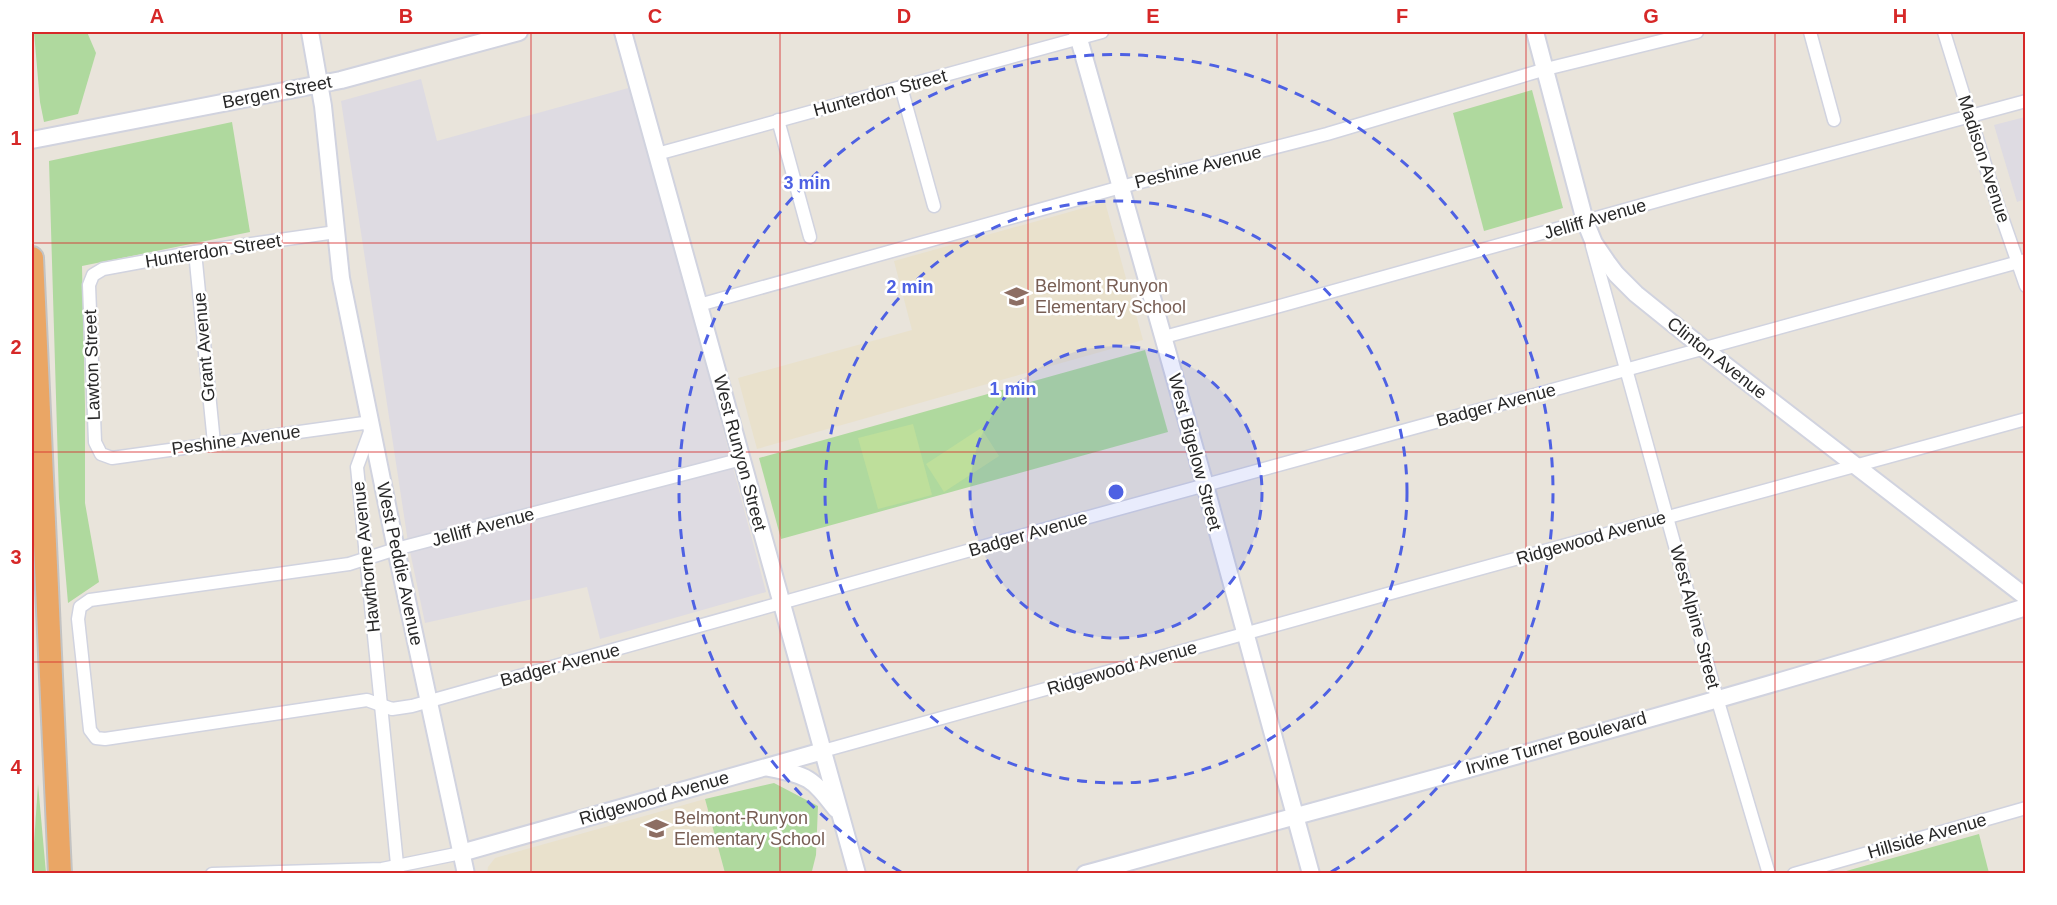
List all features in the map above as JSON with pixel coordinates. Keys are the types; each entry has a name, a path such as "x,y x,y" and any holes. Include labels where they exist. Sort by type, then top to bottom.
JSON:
{"highway":[{"path":"32,258 60,873"}],"street":[{"path":"310,32 320,84 341,278 372,425"},
{"name":"Bergen Street","path":"32,140 366,74 519,32"},
{"name":"West Runyon Street","path":"623,32 857,873"},
{"name":"Hunterdon Street","path":"657,154 1078,35 1102,32"},
{"name":"Clinton Avenue","path":"1535,32 1585,221 1594,243 1616,274 1636,294 1703,348 2025,597"},
{"name":"Peshine Avenue","path":"699,305 1121,187 1327,134 1546,69 1697,32"},
{"path":"1810,32 1834,120"},
{"name":"Madison Avenue","path":"1944,32 1970,117 2022,261 2025,286"},
{"name":"West Bigelow Street","path":"1078,35 1164,337 1311,873"},
{"path":"900,87 934,206"},
{"name":"Jelliff Avenue","path":"1164,337 2025,101"},
{"path":"778,120 810,237"},
{"name":"West Alpine Street","path":"1585,221 1717,698 1769,873"},
{"name":"Hunterdon Street","path":"93,275 103,269 195,252 336,232"},
{"name":"Grant Avenue","path":"195,252 214,443"},
{"name":"Badger Avenue","path":"94,736 105,739 367,700 392,709 399,709 2022,261"},
{"name":"Lawton Street","path":"93,275 89,285 95,442 101,454"},
{"name":"Ridgewood Avenue","path":"212,873 398,870 2025,418"},
{"name":"Peshine Avenue","path":"101,454 112,458 214,443 372,425"},
{"name":"West Peddie Avenue","path":"372,425 396,549 466,873"},
{"name":"Hawthorne Avenue","path":"372,425 357,467 398,870"},
{"name":"Jelliff Avenue","path":"94,736 89,727 78,619 80,607 90,600 349,564 396,549 742,459"},
{"name":"Irvine Turner Boulevard","path":"1085,873 1717,698 2025,607"},
{"path":"765,767 808,778 818,785 840,814"},
{"name":"Hillside Avenue","path":"1794,873 2025,808"}],"shaded area":[{"path":"421,79 437,141 632,87 766,592 600,639 587,587 425,623 408,542 341,101"},
{"path":"2025,117 2025,199 2017,202 1994,125"},
{"name":"Belmont Runyon Elementary School","path":"1105,202 1143,340 757,449 738,378 912,330 894,261"},
{"name":"Belmont-Runyon Elementary School","path":"705,799 725,873 487,873 488,867 495,858"}],"green space":[{"path":"34,32 87,32 96,53 78,114 44,122"},
{"path":"1532,90 1563,208 1484,231 1453,113"},
{"path":"232,122 250,232 82,266 85,503 99,582 68,603 59,498 49,161"},
{"path":"1145,350 1168,432 781,539 759,458"},
{"path":"913,424 932,495 878,509 858,438"},
{"path":"981,428 999,456 944,492 926,464"},
{"path":"774,783 818,806 816,855 812,871 814,873 725,873 705,799"},
{"path":"38,784 46,873 32,873"},
{"path":"1979,834 1989,873 1839,873"}],"place":[{"name":"Belmont Runyon Elementary School","path":"1017,296"},
{"name":"Belmont-Runyon Elementary School","path":"656,828"}]}
